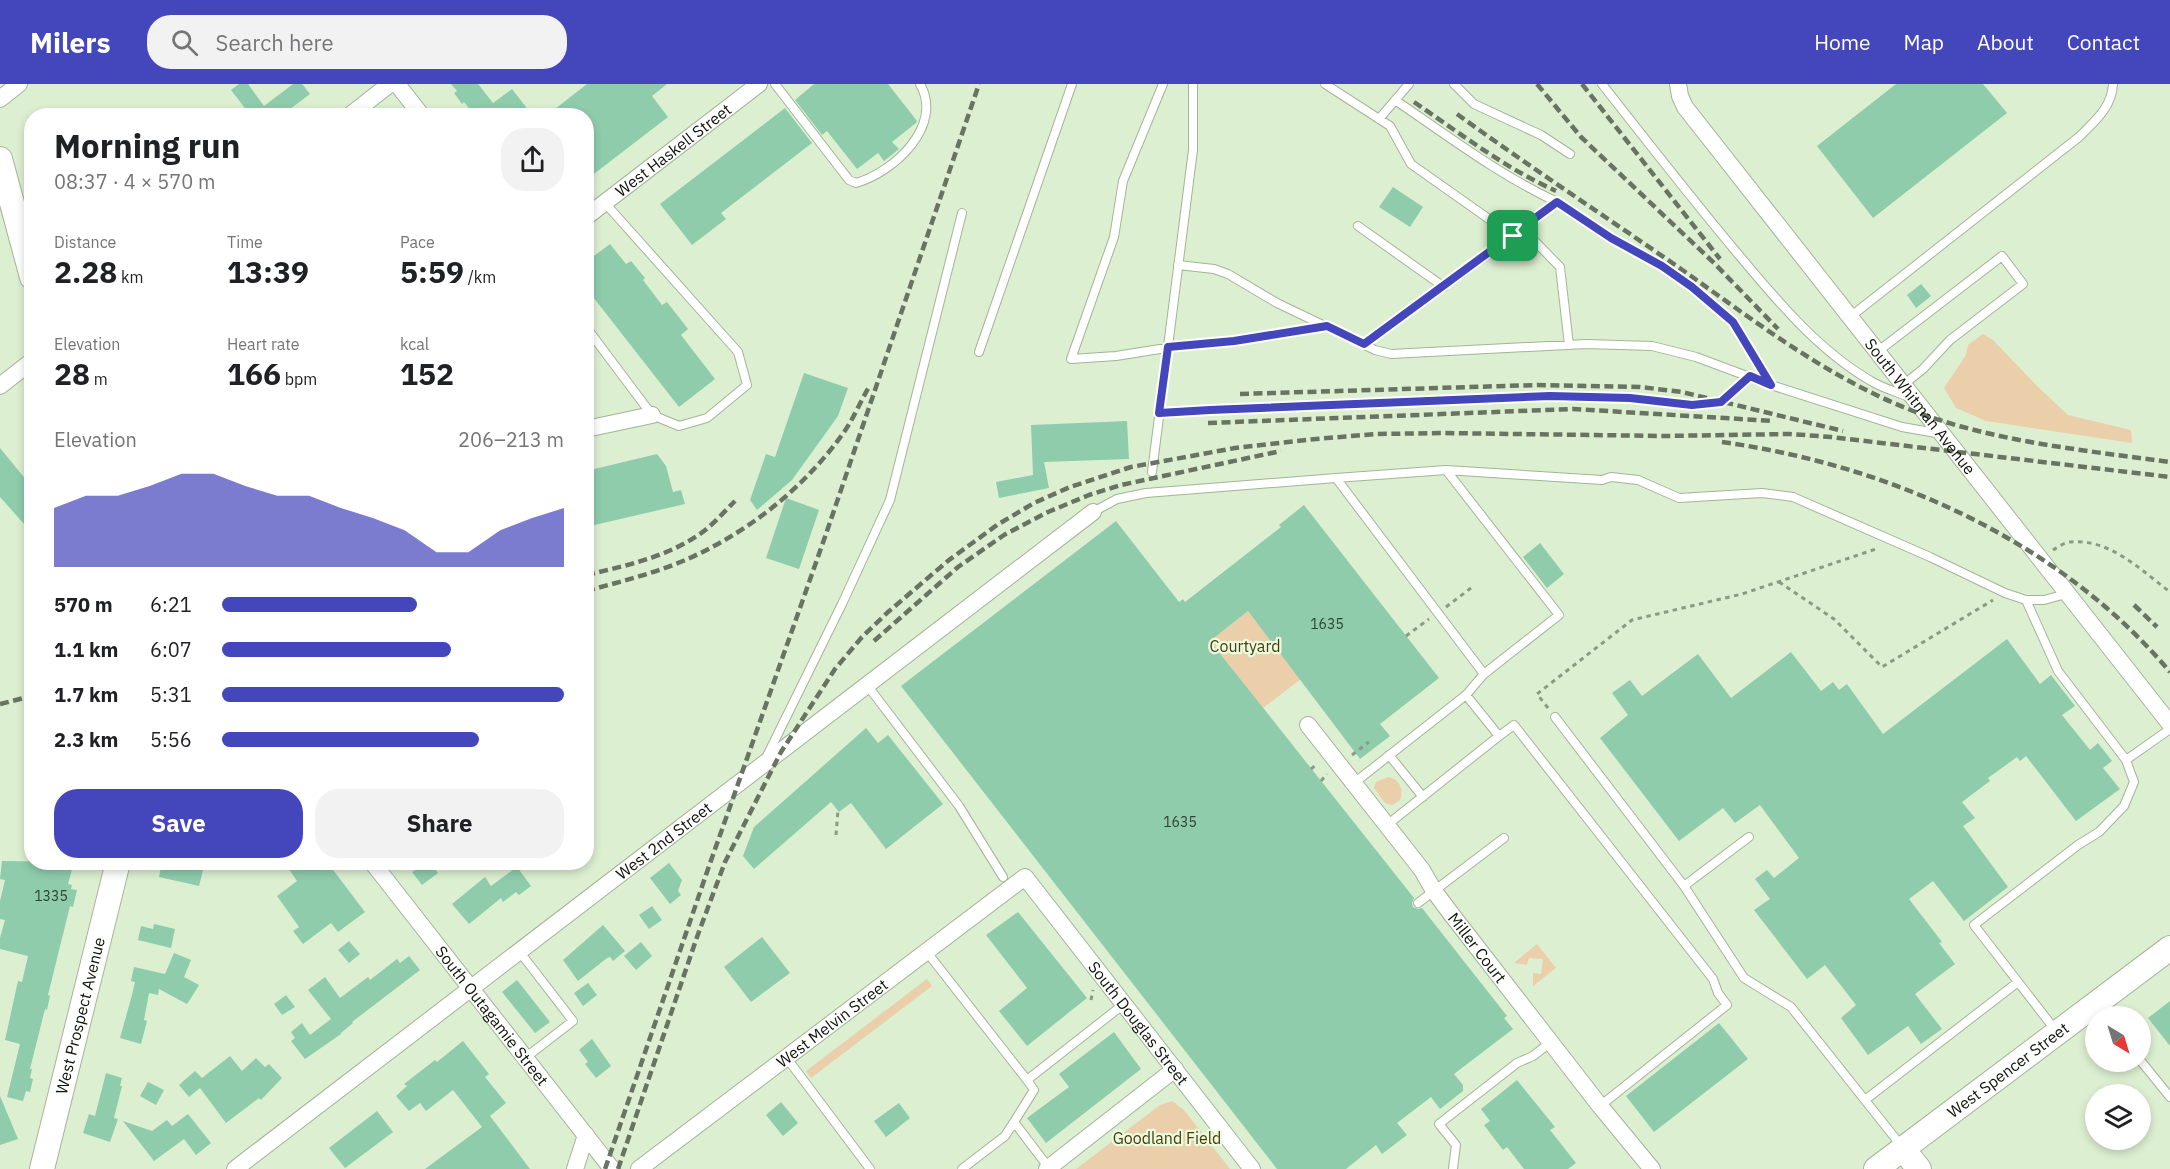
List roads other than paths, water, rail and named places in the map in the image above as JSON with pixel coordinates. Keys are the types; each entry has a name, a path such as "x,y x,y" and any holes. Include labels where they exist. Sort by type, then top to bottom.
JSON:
{"main road":[{"path":"0,159 24,248"},
{"name":"West Prospect Avenue","path":"42,1169 116,870"},
{"name":"West Spencer Street","path":"1876,1169 2057,1033 2099,1007 2170,948"},
{"path":"1903,1149 1918,1169"}],"street":[{"path":"0,99 19,84"},
{"path":"359,108 390,84"},
{"path":"397,84 416,108"},
{"name":"West Haskell Street","path":"594,211 759,84"},
{"name":"South Whitman Avenue","path":"1678,84 1685,107 2170,724"},
{"path":"0,386 24,367"},
{"path":"594,427 652,415"},
{"name":"West 2nd Street","path":"235,1169 1093,512"},
{"name":"Miller Court","path":"1308,724 1422,870 1434,891 1646,1167"},
{"name":"South Outagamie Street","path":"378,870 612,1169"},
{"name":"West Melvin Street","path":"639,1169 1025,877"},
{"name":"South Douglas Street","path":"1025,877 1252,1169"},
{"path":"1048,1168 1175,1069"},
{"path":"575,1169 586,1136"}],"lane":[{"path":"775,84 849,180 856,183 880,174 894,164 913,142 927,112 920,84"},
{"path":"979,352 1072,84"},
{"path":"1163,84 1123,181 1114,237 1071,359 1116,356 1168,347 1234,341 1327,326"},
{"path":"1152,472 1193,150 1193,84"},
{"path":"1325,84 1390,126 1411,164 1513,236"},
{"path":"1380,119 1409,84"},
{"path":"1454,84 1474,104 1541,135 1570,154"},
{"path":"1602,84 1698,207 1763,285 1798,321 1844,363 1872,382 1914,399"},
{"path":"1850,317 2079,137 2108,107 2113,94 2113,84"},
{"path":"1395,100 1522,186 1557,202 1692,287 1733,322 1771,385"},
{"path":"1364,344 1557,202"},
{"path":"594,338 652,415 679,426 707,418 747,385 738,352 604,203"},
{"path":"761,767 843,604 890,500 962,213"},
{"path":"1358,226 1444,287"},
{"path":"1523,229 1560,267 1569,345"},
{"path":"1877,352 2002,256 2022,284 1950,340 1923,369 1903,385"},
{"path":"1178,264 1214,269 1228,274 1277,303 1364,344 1391,354 1569,345 1652,346 1696,357 1771,385 1902,428 1942,435"},
{"path":"1159,413 1550,396 1630,398 1692,405 1721,402 1750,376"},
{"path":"1354,783 1466,694 1484,674 1559,615 1446,470"},
{"path":"1093,512 1117,499 1146,493 1446,470 1602,480 1624,478 1638,480 1679,498 1778,494 1802,501 1897,542 2005,593 2026,600 2044,600 2066,594"},
{"path":"1336,478 1484,674"},
{"path":"2026,600 2058,671 2126,760 2134,782 2124,806 2099,832 2078,845 1974,925 2057,1033"},
{"path":"867,685 959,806 1003,877"},
{"path":"1466,694 1500,736"},
{"path":"1555,717 1684,886 1744,978 1791,1007 1903,1149"},
{"path":"1387,825 1514,725 1713,979 1718,993 1727,1005 1600,1106"},
{"path":"2126,760 2170,729"},
{"path":"1389,755 1423,797"},
{"path":"1684,886 1749,837"},
{"path":"1418,903 1504,838"},
{"path":"519,951 573,1021 525,1058"},
{"path":"926,951 1034,1090 1005,1136 962,1169"},
{"path":"1865,1100 2018,982"},
{"path":"1027,1080 1124,1004"},
{"path":"1453,1169 1456,1145 1439,1124 1517,1063 1533,1056 1551,1042"},
{"path":"786,1057 870,1169"},
{"path":"2150,1072 2170,1097"},
{"path":"1014,1122 1048,1168"}],"railway":[{"path":"605,1169 826,534 979,84"},
{"path":"1537,84 1581,137 1714,263 1778,329"},
{"path":"1582,84 1720,259"},
{"path":"1414,102 1501,161 1556,191"},
{"path":"1457,114 1770,332 1863,389 1896,404 1959,426 2018,440 2170,462"},
{"path":"1240,394 1537,385 1640,387 1682,392 1843,431"},
{"path":"594,589 683,561 729,538 750,524 791,492 826,455 846,429 869,387"},
{"path":"1208,423 1573,409 1774,421"},
{"path":"618,1169 725,862 781,752 835,669 862,637 949,560 997,525 1034,503 1070,487 1131,467 1235,448 1376,434 1663,436 1790,434 2170,477"},
{"path":"1722,442 1785,453 1847,469 1908,490 1967,516 2024,548 2077,584 2126,625 2170,672"},
{"path":"874,641 958,567 1004,535 1048,512 1121,485 1281,451"},
{"path":"594,573 643,560 684,544 717,520 735,501"},
{"path":"2134,605 2157,627"},
{"path":"0,704 24,698"}],"park label":[{"name":"Courtyard","path":"1245,646"},
{"name":"Goodland Field","path":"1167,1138"}]}
